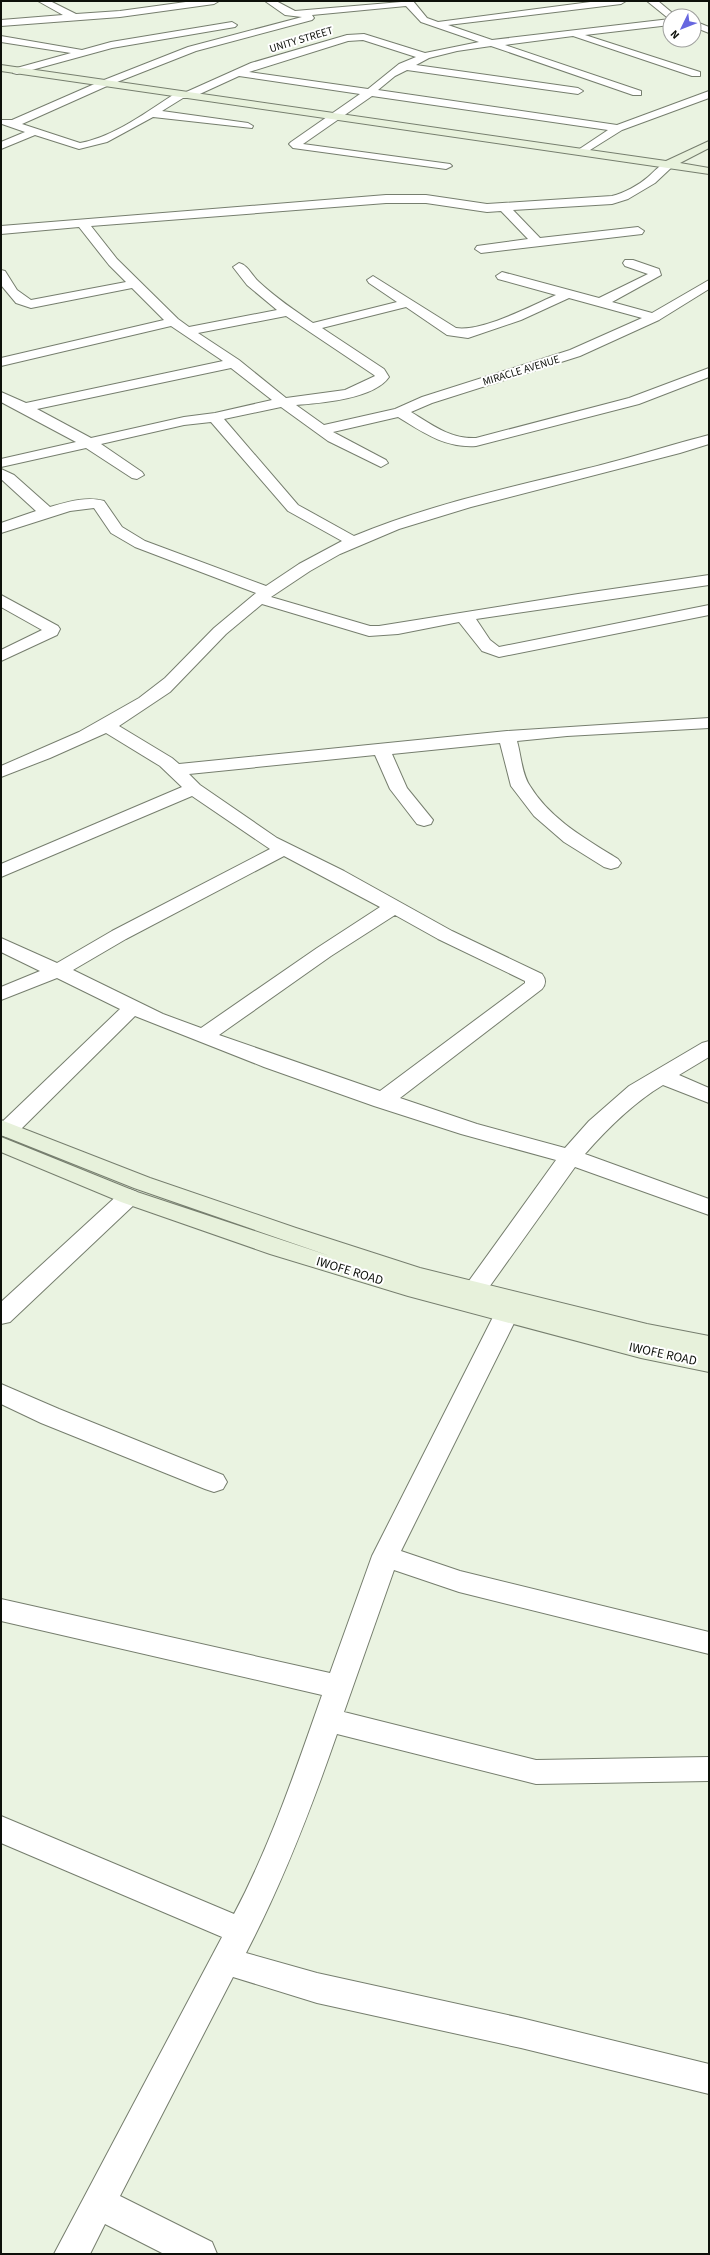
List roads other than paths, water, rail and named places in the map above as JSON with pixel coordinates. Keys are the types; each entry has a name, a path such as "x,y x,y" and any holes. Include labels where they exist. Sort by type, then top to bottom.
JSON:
{"street":[{"path":"43,1 74,18"},
{"path":"138,1 154,9"},
{"path":"1,23 116,14 214,1"},
{"path":"270,1 288,13 304,13 408,2 424,20 637,93"},
{"path":"437,24 621,1"},
{"path":"652,1 662,9"},
{"path":"13,124 103,84 192,49 309,18 304,13"},
{"path":"116,14 127,23"},
{"path":"446,166 311,149 297,146 295,144 370,92 391,74 403,66 425,56 457,48 662,23"},
{"path":"1,80 18,71 82,52 232,25"},
{"path":"139,31 149,39"},
{"path":"571,34 696,74"},
{"name":"UNITY STREET","path":"1,120 33,132 79,146 84,146 110,136 150,113 184,96 255,65 355,37 364,37 425,56"},
{"path":"1,39 53,45 82,52"},
{"path":"403,66 578,91"},
{"path":"1,68 184,96 709,171"},
{"path":"237,73 618,128"},
{"path":"582,152 618,128 709,94"},
{"path":"150,113 248,126"},
{"path":"1,146 33,132"},
{"path":"1,230 386,199 426,199 487,208 612,200 624,197 651,181 668,165 709,144"},
{"path":"505,208 537,242"},
{"path":"82,223 113,262 173,322 234,364 322,430 381,463"},
{"path":"481,249 638,231"},
{"path":"602,302 655,275 655,272 629,263"},
{"path":"1,463 184,421 215,417 283,402 354,391 366,387 382,376 379,372 261,292 239,267"},
{"path":"1,274 22,302 31,304 136,284"},
{"path":"502,276 654,316"},
{"path":"373,280 452,332 463,335 516,317 568,294"},
{"name":"MIRACLE AVENUE","path":"322,430 400,412 421,402 575,353 654,316 709,284"},
{"path":"312,327 407,303"},
{"path":"186,331 289,312"},
{"path":"1,362 173,322"},
{"path":"24,408 234,364"},
{"path":"400,412 436,434 460,443 476,442 634,401 709,372"},
{"path":"1,396 89,443 138,475"},
{"path":"215,417 293,508 354,542"},
{"path":"1,772 107,726 164,688 222,630 265,595 304,568 354,542 412,520 474,500 709,440"},
{"path":"688,446 709,454"},
{"path":"1,473 9,478 47,513"},
{"path":"1,528 47,513 87,503 95,503 100,505 114,528 124,536 140,544 265,595 369,631 384,632 463,617 642,588 709,580"},
{"path":"1,600 52,629 52,632 1,656"},
{"path":"463,617 471,621 486,647 492,652 499,652 642,625 709,610"},
{"path":"175,770 507,736 709,723"},
{"path":"107,726 137,743 175,770 194,788 270,842 445,935 535,978 535,985 491,1021 442,1054 382,1101"},
{"path":"507,736 520,786 541,812 571,838 611,863"},
{"path":"380,748 399,789 424,820"},
{"path":"1,871 194,788"},
{"path":"1,994 57,971 119,935 284,849"},
{"path":"203,1036 324,952 394,907"},
{"path":"1,944 133,1007 203,1036 382,1101 469,1129 570,1157 709,1207"},
{"path":"3,1134 133,1007"},
{"path":"474,1291 570,1157 597,1126 637,1091 709,1048"},
{"path":"661,1076 709,1096"},
{"name":"IWOFE ROAD","path":"3,1134 129,1197 278,1248 408,1288 506,1315 641,1349 709,1363"},
{"name":"IWOFE ROAD","path":"3,1134 288,1234 416,1275 474,1291 647,1333 709,1345"},
{"path":"1,1316 129,1197"},
{"path":"72,2254 258,1899 299,1801 385,1556 506,1315"},
{"path":"1,1393 50,1416 214,1482"},
{"path":"385,1556 459,1581 709,1643"},
{"path":"1,1610 339,1686"},
{"path":"328,1720 536,1772 709,1769"},
{"path":"1,1829 241,1931"},
{"path":"226,1960 317,1988 521,2033 709,2079"},
{"path":"98,2203 200,2254"}]}
